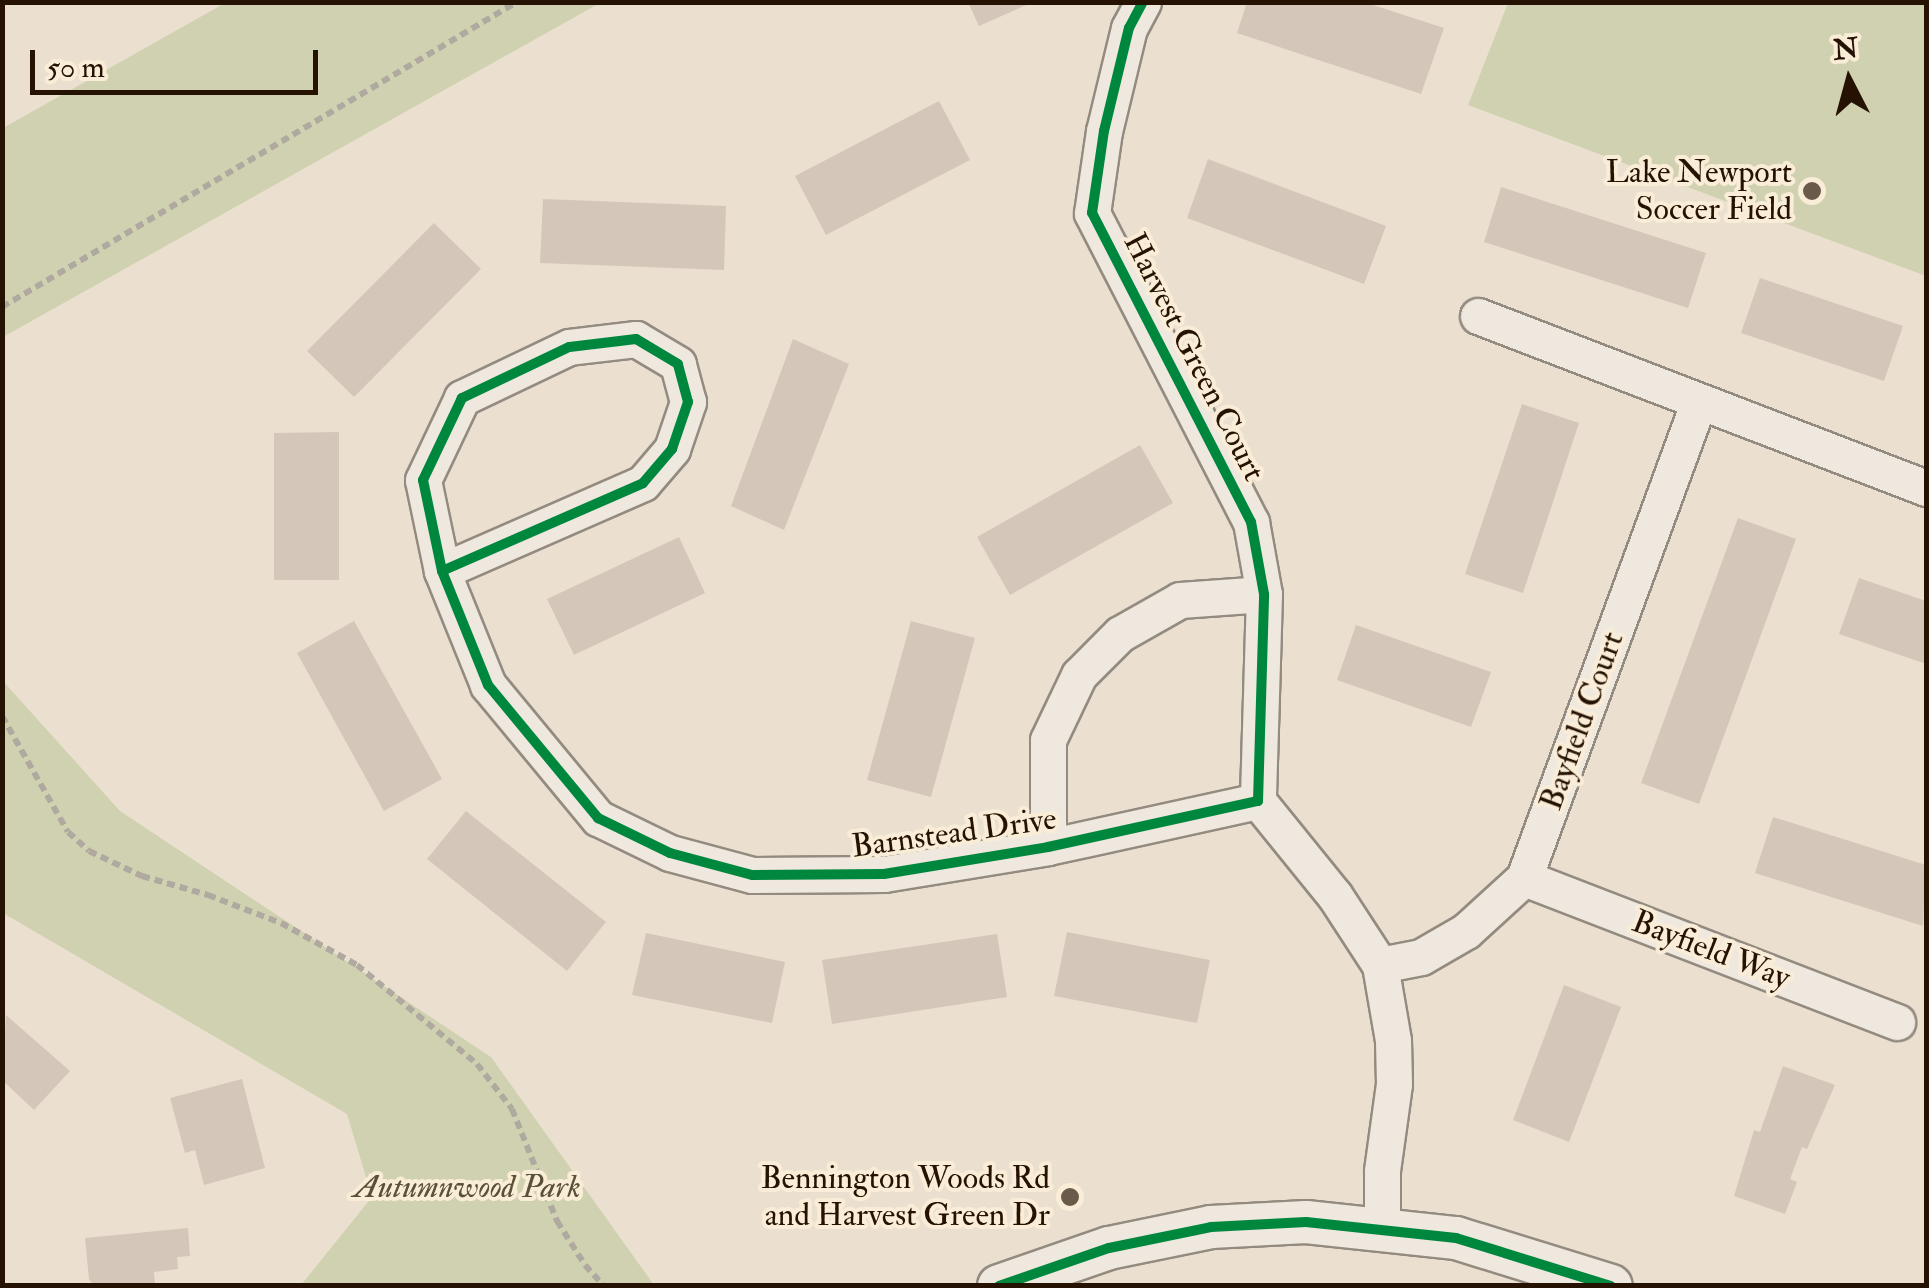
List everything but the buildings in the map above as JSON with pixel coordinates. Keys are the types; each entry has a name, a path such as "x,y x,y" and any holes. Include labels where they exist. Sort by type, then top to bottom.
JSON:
{"street":[{"name":"Harvest Green Court","path":"1143,2 1129,28 1104,131 1092,213 1251,522 1264,594 1258,801"},
{"path":"1478,316 1926,488"},
{"name":"Barnstead Drive","path":"442,571 643,482 672,449 688,402 678,364 636,339 569,346 462,398 424,480 442,571 488,685 598,818 670,853 752,875 884,874 1048,847 1258,801"},
{"name":"Bayfield Court","path":"1380,965 1421,957 1466,931 1524,878 1699,400"},
{"path":"1048,847 1048,740 1079,675 1120,634 1180,600 1264,594"},
{"path":"1258,801 1335,896 1380,965 1393,1040 1394,1084 1382,1171 1382,1228"},
{"name":"Bayfield Way","path":"1524,878 1897,1022"},
{"path":"999,1286 1110,1248 1210,1228 1306,1222 1456,1238 1611,1286"}],"path":[{"path":"2,307 517,2"},
{"path":"2,716 68,832 89,850 109,863 208,894 296,931 356,965 477,1064 512,1110 558,1221 585,1266 604,1286"}],"green space":[{"path":"225,3 600,3 3,337 3,128"},
{"name":"Lake Newport Soccer Field","path":"1508,3 1926,3 1926,276 1468,105"},
{"name":"Autumnwood Park","path":"2,680 120,811 491,1057 654,1285 301,1285 372,1197 347,1114 3,913"}],"cycle path":[{"path":"442,571 643,483 672,449 688,402 678,364 636,339 569,347 462,398 423,480 442,571 488,685 598,818 670,853 752,875 884,874 1048,847 1258,801 1264,594 1251,522 1092,213 1104,131 1129,28 1143,2"},
{"path":"999,1286 1109,1248 1211,1227 1306,1222 1456,1238 1611,1286"}],"place":[{"name":"Lake Newport Soccer Field","path":"1812,191"},
{"name":"Bennington Woods Rd and Harvest Green Dr","path":"1070,1197"}]}
